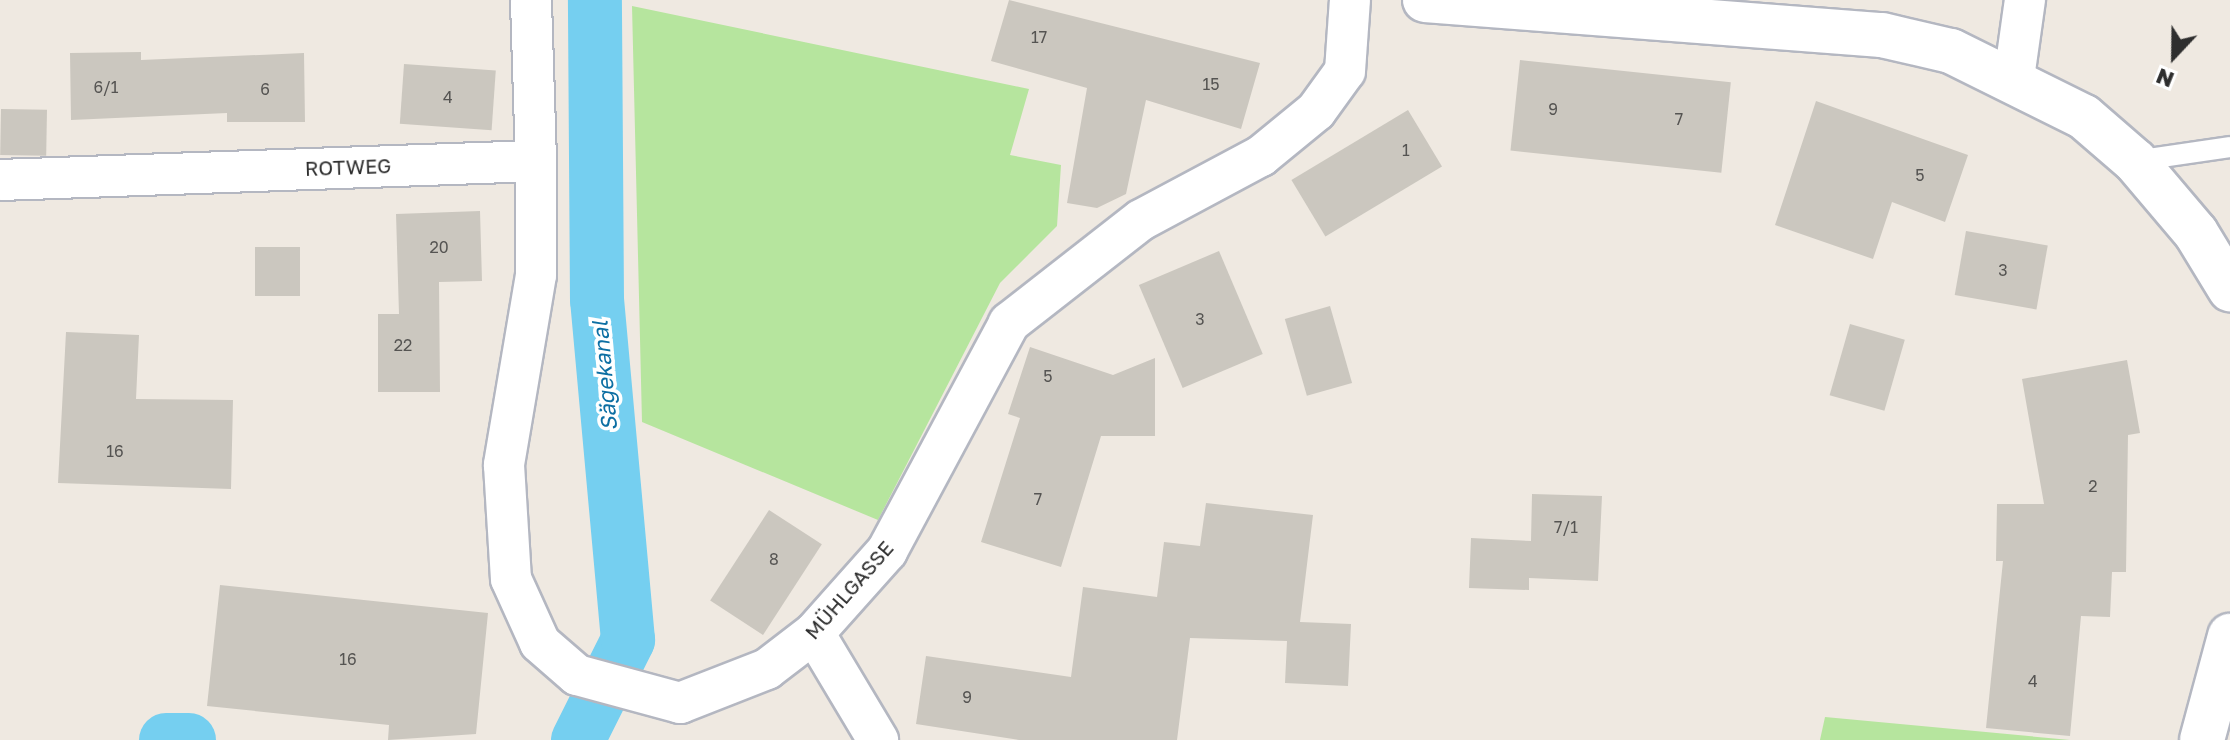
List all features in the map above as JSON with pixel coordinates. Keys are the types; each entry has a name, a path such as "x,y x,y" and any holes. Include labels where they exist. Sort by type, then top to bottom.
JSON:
{"street":[{"path":"531,0 536,161"},
{"name":"MÜHLGASSE","path":"536,161 536,275 504,465 511,579 540,643 577,675 680,703 715,693 767,669 814,633 887,551 1009,323 1141,220 1261,156 1316,111 1345,71 1350,0"},
{"path":"1425,0 1882,35 1951,51 2014,78 2084,117 2135,161 2229,284"},
{"path":"2014,78 2025,0"},
{"name":"ROTWEG","path":"0,180 536,161"},
{"path":"814,633 878,740"},
{"path":"2202,740 2230,636"}],"lane":[{"path":"2135,161 2230,147"}],"green space":[{"path":"632,6 1029,89 1010,155 1061,165 1057,226 1000,283 878,520 642,422"},
{"path":"1825,717 2070,740 1820,740"}],"building":[{"path":"1009,0 1260,63 1241,129 1146,100 1126,194 1097,208 1067,203 1087,88 991,61"},
{"path":"141,52 141,60 304,53 305,122 227,122 227,113 71,120 70,53"},
{"path":"1520,60 1731,82 1721,173 1510,151"},
{"path":"404,64 496,70 492,130 400,124"},
{"path":"1816,101 1968,155 1945,222 1892,202 1873,259 1775,225"},
{"path":"1,109 47,110 46,156 0,155"},
{"path":"1408,110 1442,167 1325,237 1291,180"},
{"path":"480,211 482,281 439,282 440,392 378,392 378,314 399,314 396,214"},
{"path":"1966,231 2048,245 2036,309 1955,295"},
{"path":"255,247 300,247 300,296 255,296"},
{"path":"1219,251 1263,354 1183,388 1139,285"},
{"path":"1330,306 1352,383 1307,396 1285,319"},
{"path":"1850,324 1905,340 1884,411 1830,395"},
{"path":"66,332 139,335 136,399 233,400 231,489 58,483"},
{"path":"1030,347 1113,375 1155,358 1155,436 1101,436 1061,567 981,542 1020,418 1008,414"},
{"path":"2127,360 2140,433 2128,435 2126,572 2112,572 2110,617 2081,616 2070,736 1986,728 2003,561 1996,561 1997,504 2044,504 2022,379"},
{"path":"1532,494 1602,496 1598,581 1529,578 1529,590 1469,588 1471,538 1531,541"},
{"path":"1206,503 1313,515 1300,622 1351,624 1348,686 1285,683 1287,641 1190,638 1177,740 1019,740 916,724 926,656 1071,677 1083,587 1157,597 1164,542 1200,546"},
{"path":"769,510 822,544 763,635 710,601"},
{"path":"220,585 488,613 476,734 388,740 389,725 207,706"}],"waterway":[{"name":"Sägekanal","path":"578,740 628,640 597,300 595,0"},
{"name":"Sägekanal","path":"166,740 189,740"}]}
